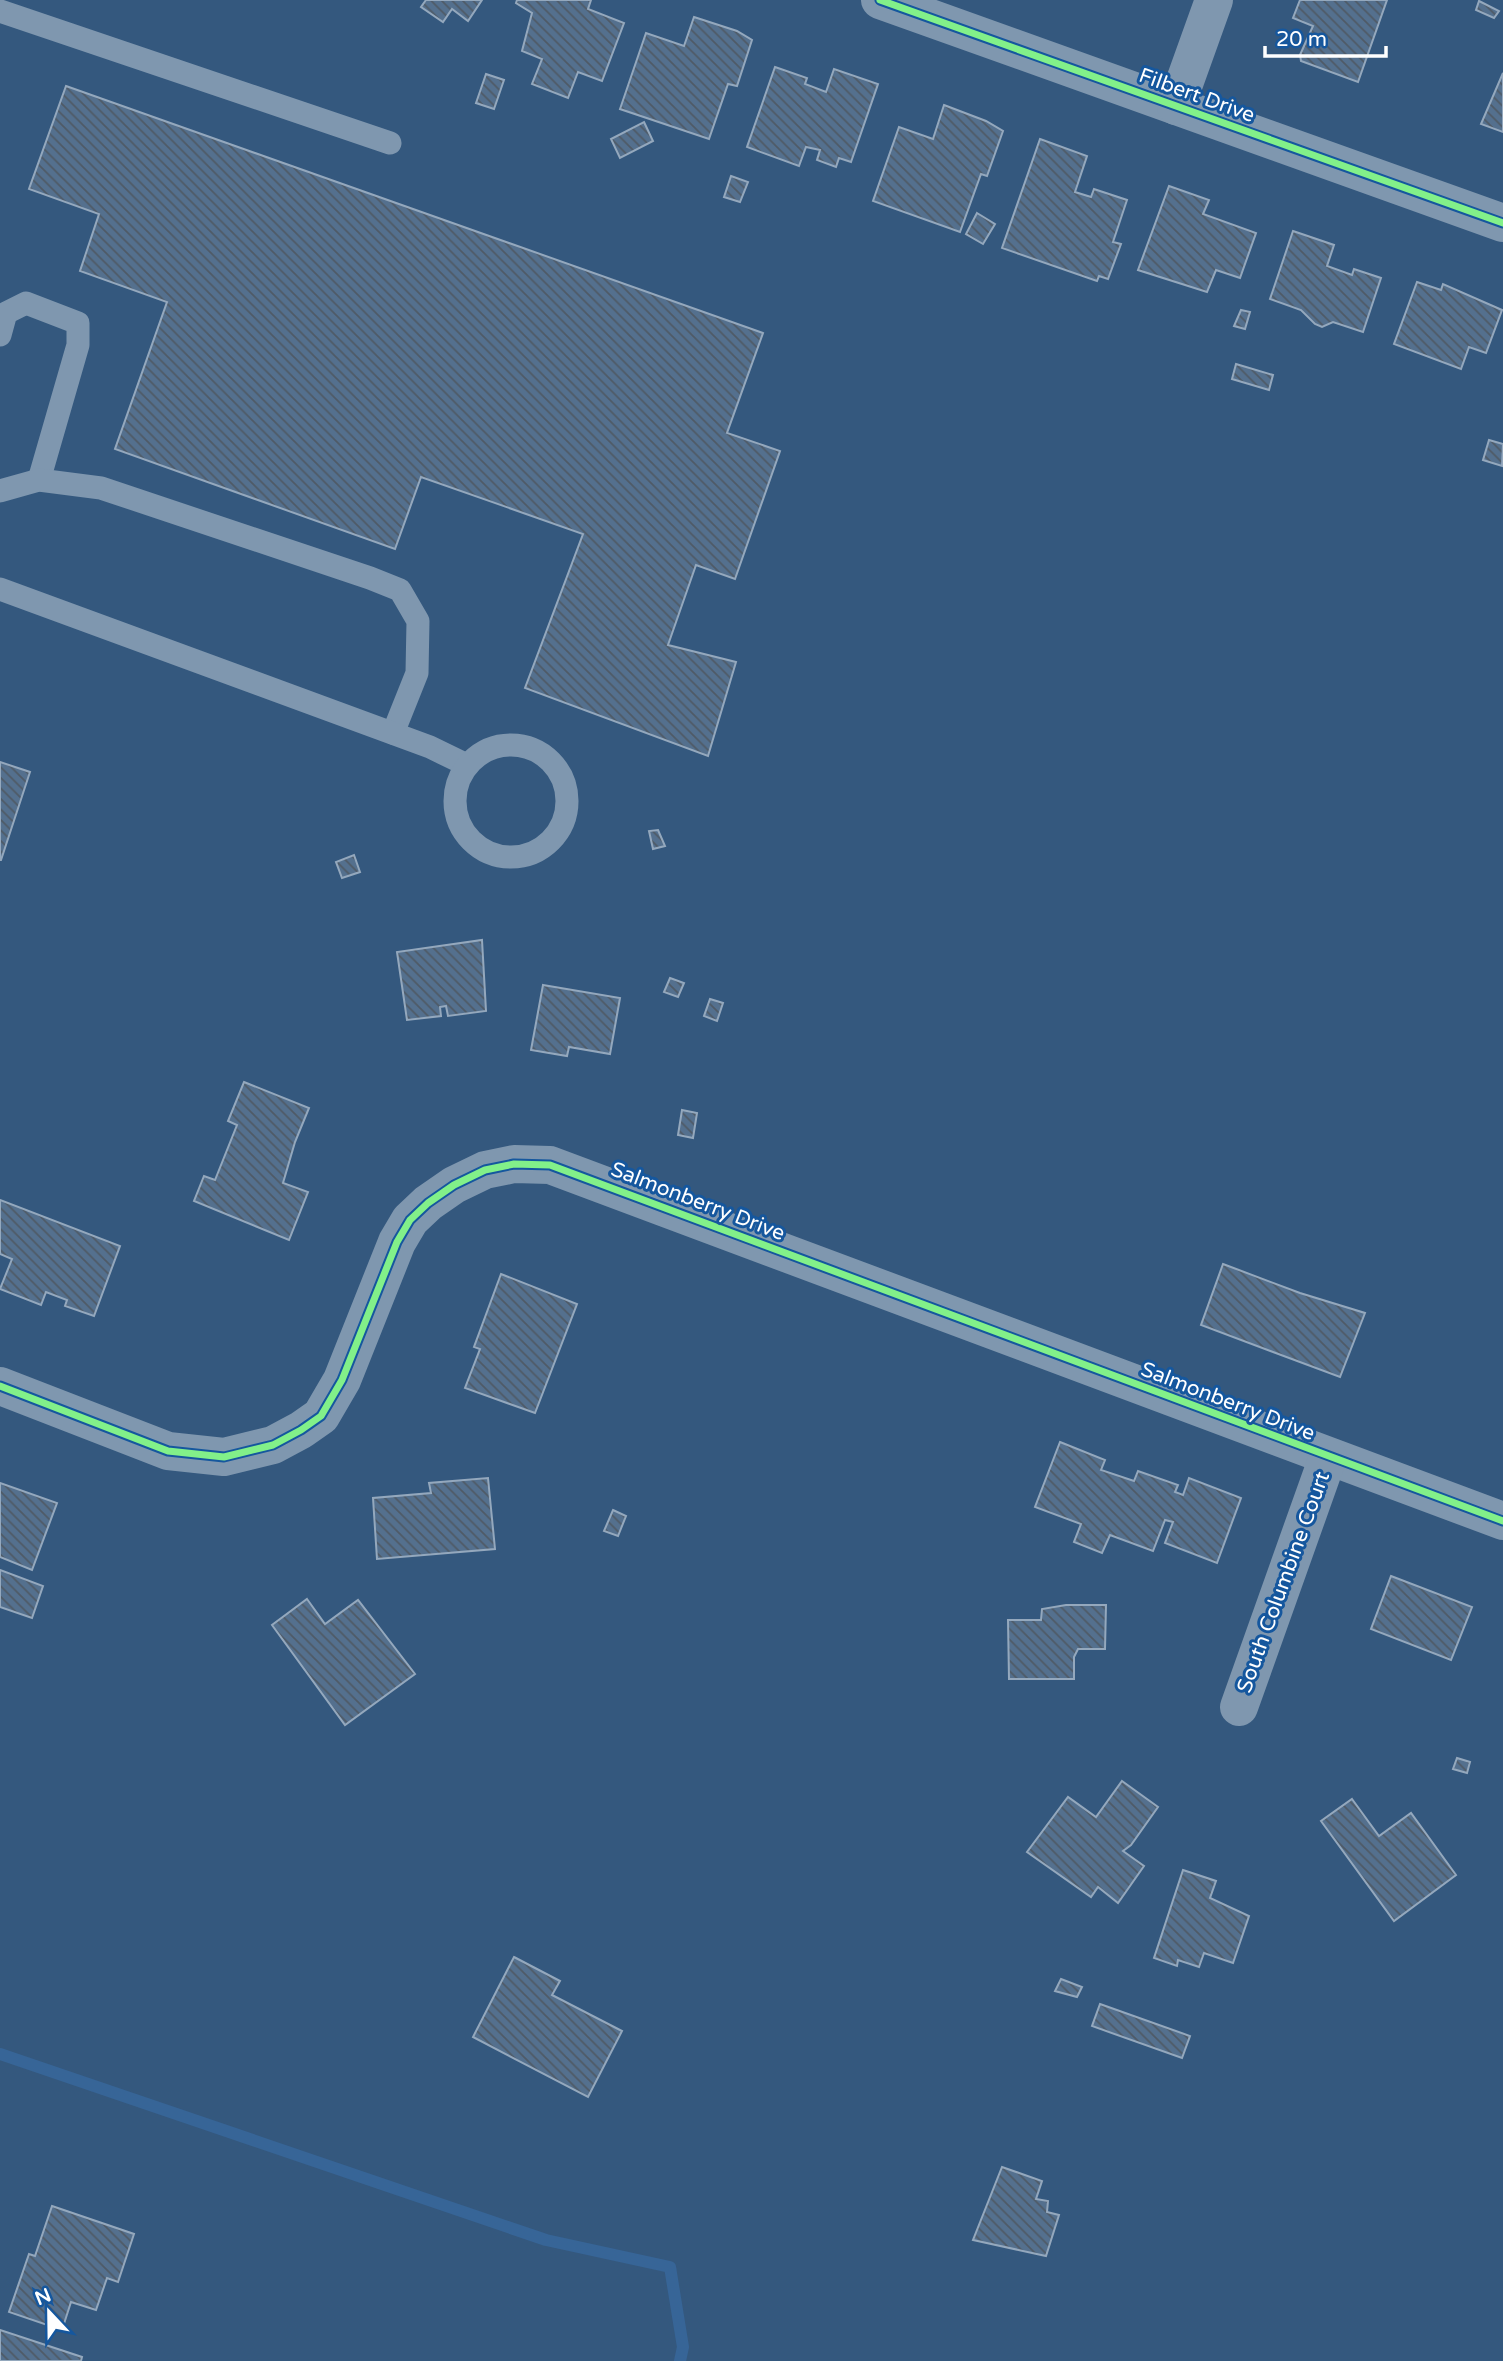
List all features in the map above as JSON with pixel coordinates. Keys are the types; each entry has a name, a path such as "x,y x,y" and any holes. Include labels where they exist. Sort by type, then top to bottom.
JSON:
{"street":[{"name":"Filbert Drive","path":"880,0 1503,223"},
{"path":"1176,106 1214,0"},
{"name":"Salmonberry Drive","path":"0,1386 168,1451 224,1457 273,1445 321,1416 332,1399 397,1241 410,1220 454,1185 485,1170 514,1164 550,1165 1503,1521"},
{"name":"South Columbine Court","path":"1238,1707 1328,1457"}],"lane":[{"path":"0,11 390,143"},
{"path":"0,335 6,313 26,303 78,323 78,345 39,480"},
{"path":"0,491 39,480 101,488 400,590 418,621 417,673 393,733"},
{"path":"0,589 393,733 467,765"},
{"path":"510,745 536,750 559,773 567,790 566,811 554,838 528,856 510,858 499,857 467,838 456,817 456,786 467,765 484,751 510,745"}],"building":[{"path":"426,0 482,0 468,21 452,9 443,22 421,7"},
{"path":"517,0 591,0 588,9 624,23 602,81 578,72 568,98 532,84 542,59 522,51 532,13 516,3"},
{"path":"1300,0 1387,0 1358,82 1301,61 1300,55 1313,26 1293,18"},
{"path":"1479,1 1499,11 1494,18 1476,10"},
{"path":"694,17 737,31 752,40 737,86 728,84 709,139 620,109 646,33 684,46"},
{"path":"775,67 807,78 805,84 826,92 834,69 878,84 851,162 839,158 836,167 817,160 820,150 806,147 799,166 747,147"},
{"path":"1503,73 1503,132 1481,124"},
{"path":"486,74 504,80 494,109 476,103"},
{"path":"66,86 763,333 727,433 780,451 735,579 696,565 668,645 736,662 708,756 525,688 583,534 421,477 395,549 115,449 167,302 80,271 99,214 29,189"},
{"path":"944,105 986,121 1003,131 987,176 981,174 960,232 873,201 899,127 933,139"},
{"path":"644,122 653,141 620,158 611,139"},
{"path":"1040,139 1087,156 1075,192 1091,197 1094,189 1127,200 1113,242 1121,244 1108,279 1099,276 1097,281 1002,248"},
{"path":"731,176 748,182 740,202 724,197"},
{"path":"1169,186 1209,200 1203,214 1256,233 1240,278 1216,270 1207,292 1138,270"},
{"path":"977,213 995,224 983,244 966,234"},
{"path":"1293,231 1334,245 1327,266 1352,275 1354,269 1381,278 1363,332 1333,322 1322,327 1301,310 1270,299"},
{"path":"1417,282 1441,290 1443,284 1502,310 1486,353 1469,347 1461,369 1394,344"},
{"path":"1241,310 1250,312 1245,329 1234,326"},
{"path":"1236,364 1273,375 1269,390 1232,379"},
{"path":"1489,440 1503,444 1502,466 1483,460"},
{"path":"0,762 30,772 1,860 0,860"},
{"path":"658,830 665,846 653,849 649,831"},
{"path":"354,855 360,872 342,878 336,862"},
{"path":"482,940 486,1011 448,1016 446,1006 440,1007 441,1016 407,1020 397,952"},
{"path":"670,978 684,983 678,997 664,992"},
{"path":"543,985 620,998 610,1054 569,1047 567,1056 531,1050"},
{"path":"710,999 723,1003 717,1021 704,1016"},
{"path":"244,1082 309,1108 283,1183 308,1192 289,1240 194,1201 204,1176 215,1180 237,1125 228,1121"},
{"path":"682,1110 697,1113 693,1138 678,1135"},
{"path":"0,1200 120,1246 94,1316 65,1306 67,1300 46,1292 41,1305 0,1289 12,1259 0,1254"},
{"path":"1223,1264 1300,1293 1365,1313 1340,1377 1201,1325"},
{"path":"501,1274 577,1304 535,1413 465,1388 480,1349 474,1347"},
{"path":"1060,1442 1105,1460 1101,1470 1134,1481 1138,1471 1178,1485 1175,1492 1183,1495 1189,1478 1241,1498 1217,1563 1165,1543 1173,1522 1165,1520 1153,1551 1110,1535 1102,1553 1074,1542 1081,1524 1035,1507"},
{"path":"488,1478 495,1549 377,1559 373,1498 431,1493 429,1483"},
{"path":"0,1483 57,1503 32,1570 0,1557"},
{"path":"613,1510 626,1516 618,1536 604,1531"},
{"path":"0,1570 43,1586 32,1618 0,1607"},
{"path":"1391,1576 1472,1607 1451,1660 1371,1629"},
{"path":"307,1599 325,1624 358,1600 415,1674 345,1725 272,1625"},
{"path":"1066,1605 1106,1605 1105,1649 1078,1649 1074,1657 1074,1679 1009,1679 1008,1620 1041,1620 1042,1609"},
{"path":"1457,1758 1470,1762 1467,1773 1453,1769"},
{"path":"1122,1781 1158,1807 1131,1845 1123,1851 1144,1866 1118,1903 1098,1887 1091,1897 1027,1852 1068,1797 1096,1817"},
{"path":"1352,1799 1379,1836 1411,1813 1456,1875 1394,1921 1321,1821"},
{"path":"1183,1870 1216,1881 1210,1898 1249,1916 1233,1963 1204,1953 1199,1967 1178,1960 1177,1966 1154,1958"},
{"path":"514,1957 560,1981 552,1995 622,2031 588,2097 473,2037"},
{"path":"1061,1979 1082,1987 1077,1997 1055,1991"},
{"path":"1100,2004 1190,2036 1182,2058 1092,2026"},
{"path":"1002,2167 1042,2181 1036,2199 1048,2201 1047,2212 1059,2215 1046,2256 973,2240"},
{"path":"52,2206 134,2234 118,2282 107,2278 96,2310 71,2302 62,2330 9,2312 29,2254 35,2256"},
{"path":"0,2330 82,2357 81,2361 0,2361"}],"waterway":[{"path":"0,2054 546,2240 670,2267 683,2347 680,2361"}],"cycle path":[{"path":"880,0 1503,223"},
{"path":"0,1386 168,1451 224,1457 273,1445 321,1416 342,1380 397,1242 410,1220 454,1185 485,1170 514,1164 550,1165 1503,1521"}]}
